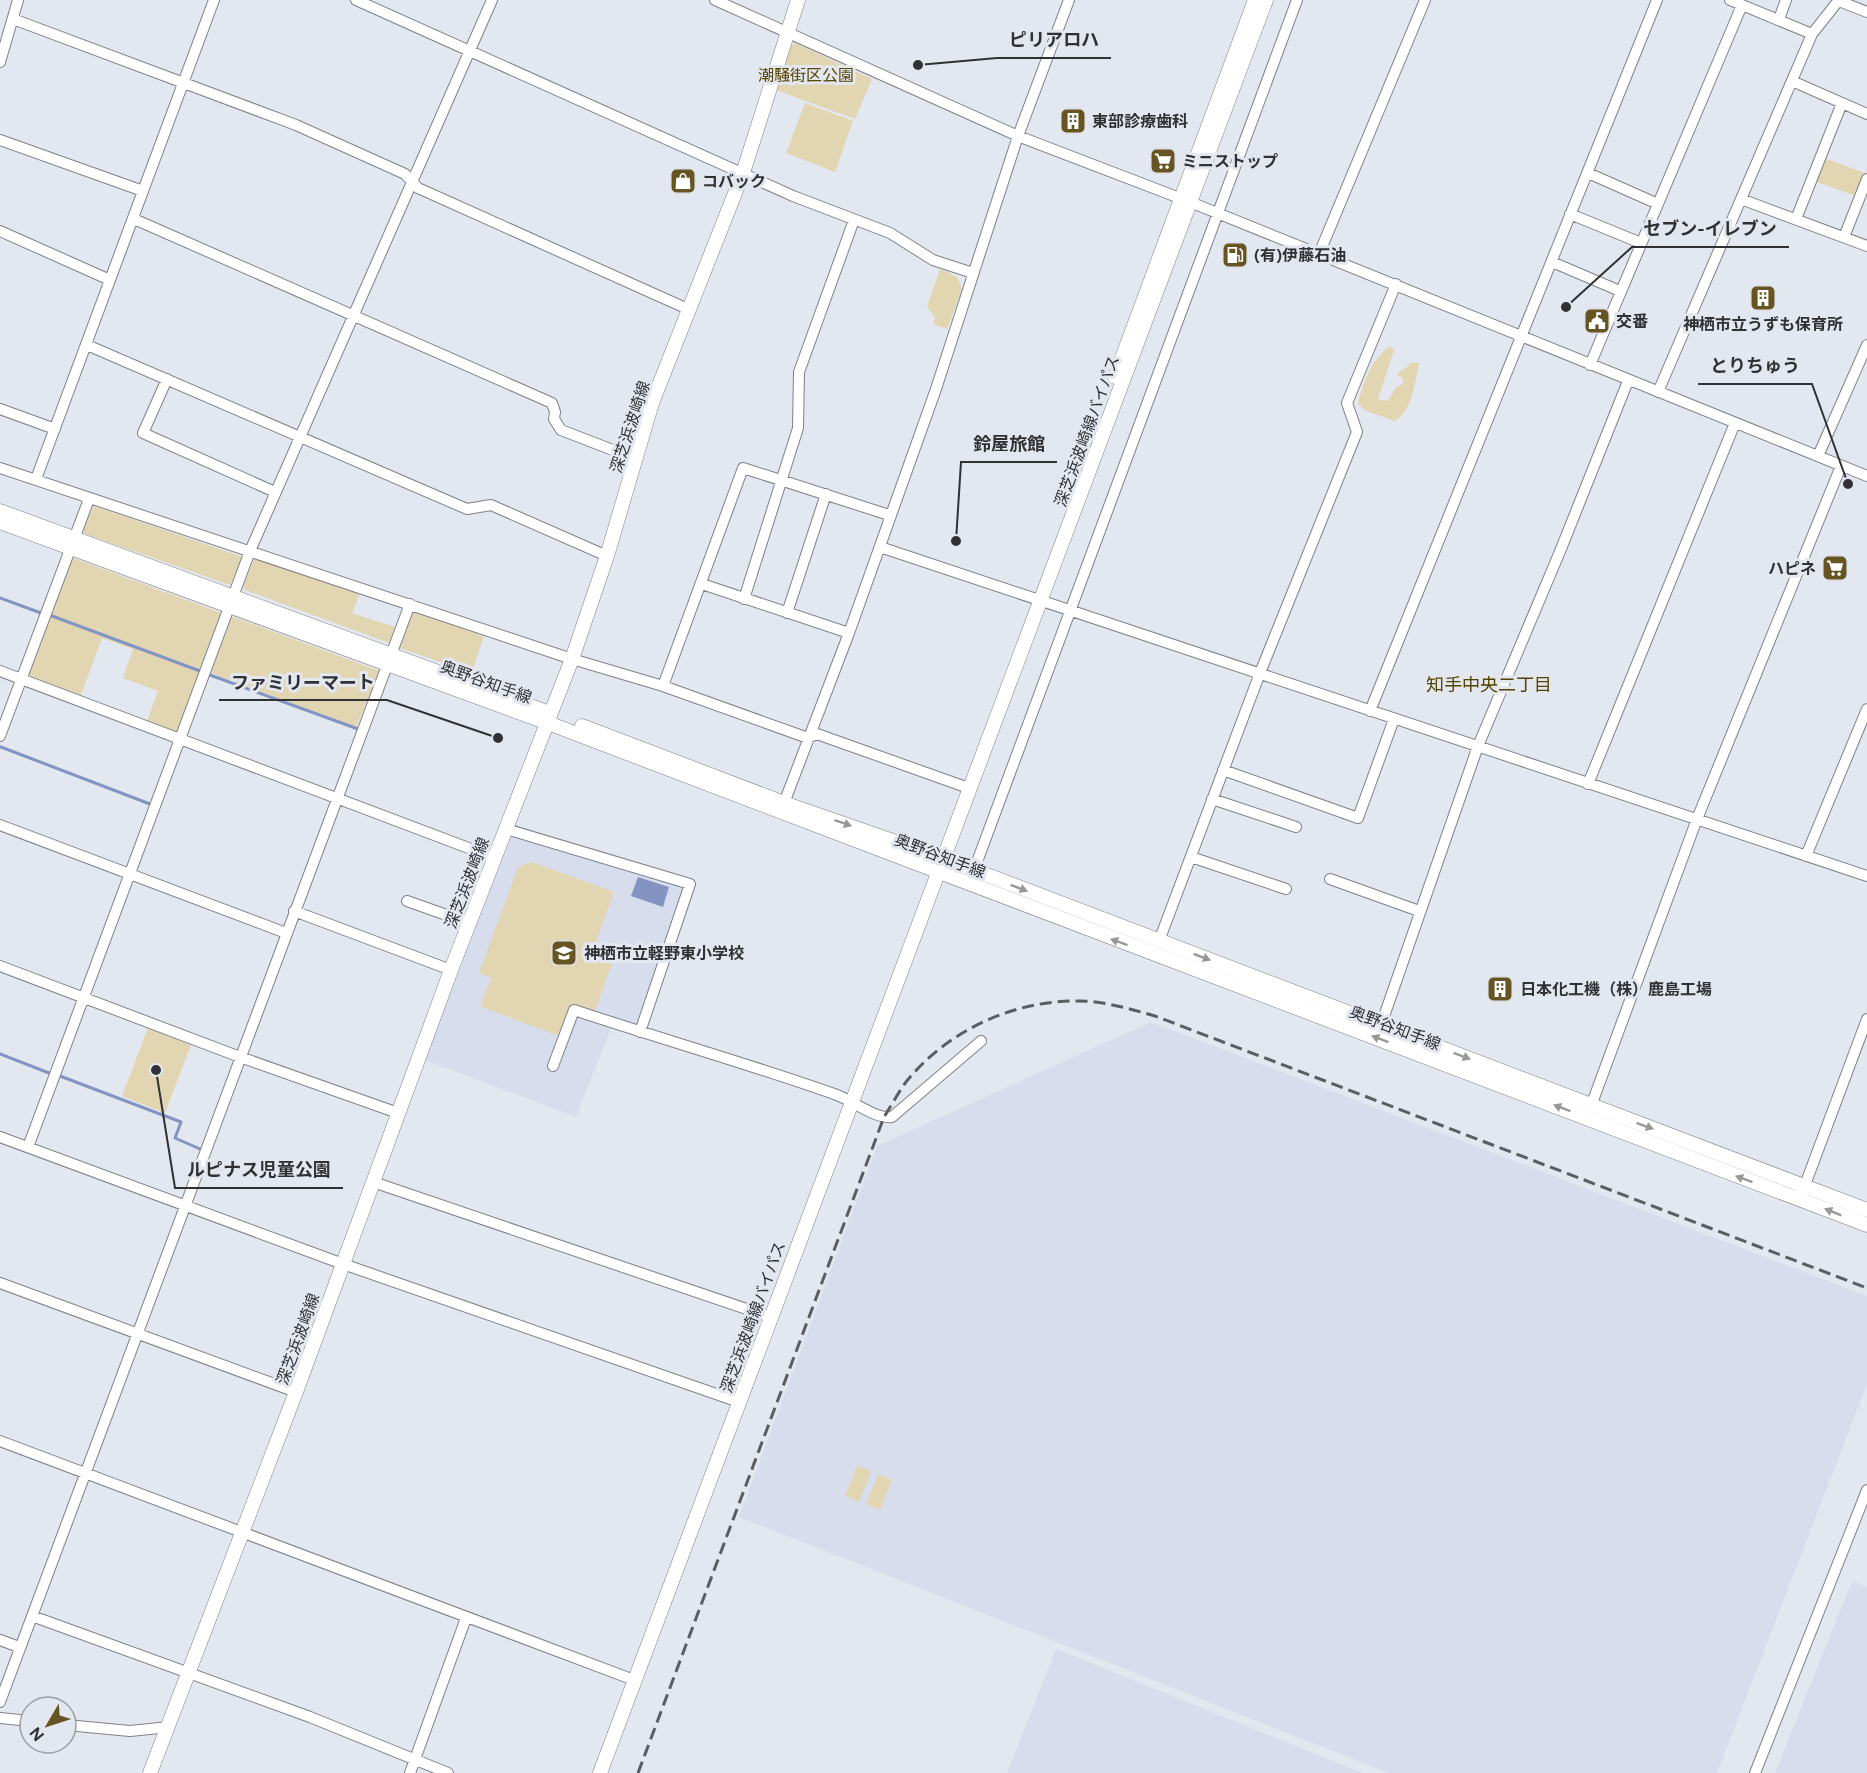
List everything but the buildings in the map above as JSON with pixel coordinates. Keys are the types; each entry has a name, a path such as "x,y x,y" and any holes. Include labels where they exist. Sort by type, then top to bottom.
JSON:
{"main road":[{"name":"深芝浜波崎線","path":"150,1773 296,1392 451,970 572,659 607,556 652,404 743,173 798,0"},
{"name":"深芝浜波崎線バイパス","path":"941,858 1186,200 1255,0"},
{"name":"深芝浜波崎線バイパス","path":"1186,200 1266,0"},
{"name":"奥野谷知手線","path":"0,511 73,543 230,601 974,870 1867,1210"},
{"name":"奥野谷知手線","path":"0,522 73,543"},
{"name":"深芝浜波崎線バイパス","path":"600,1773 937,872 963,786 1037,601"},
{"name":"奥野谷知手線","path":"549,718 937,872 1867,1226"}],"street":[{"path":"0,62 18,0"},
{"path":"36,479 214,0"},
{"path":"356,0 743,173 890,233 933,260 974,273"},
{"path":"28,1147 250,551 492,0"},
{"path":"715,0 1018,136 1396,284 1628,381 1867,476"},
{"path":"784,802 849,633 889,515 936,390 1018,136 1069,0"},
{"path":"974,870 1220,214 1297,0"},
{"path":"1318,254 1425,0"},
{"path":"1370,711 1657,0"},
{"path":"1730,0 1812,34"},
{"path":"1779,20 1786,0"},
{"path":"1658,392 1812,34 1839,1 1867,12"},
{"path":"1590,364 1742,5"},
{"path":"13,19 183,81 304,129 405,174 418,188 690,310"},
{"path":"1792,81 1867,114"},
{"path":"1796,219 1842,103"},
{"path":"0,140 143,191"},
{"path":"1588,173 1658,204"},
{"path":"1844,237 1867,179"},
{"path":"1742,200 1867,246"},
{"path":"1570,214 1641,243"},
{"path":"134,219 552,403 555,412 554,419 561,430 636,459"},
{"path":"744,598 784,479 798,428 799,372 854,220"},
{"path":"0,231 110,280"},
{"path":"1552,262 1620,291"},
{"path":"1159,940 1260,673 1357,432 1347,404 1396,284"},
{"path":"87,345 467,509 491,505 607,556"},
{"path":"1818,456 1867,345"},
{"path":"167,379 143,433 275,492"},
{"path":"1381,1025 1478,746 1562,549 1628,381"},
{"path":"0,409 55,429"},
{"path":"1588,784 1735,423"},
{"path":"1591,1106 1697,819 1841,466"},
{"path":"0,468 572,659 663,686 808,738 817,734 963,786"},
{"path":"663,686 743,468 784,479 889,515"},
{"path":"787,613 826,494"},
{"path":"0,736 89,499"},
{"path":"880,547 1867,876"},
{"path":"702,584 849,633"},
{"path":"0,1702 410,604"},
{"path":"0,671 495,858"},
{"path":"1806,856 1867,709"},
{"path":"1223,770 1358,818 1394,719"},
{"path":"1212,799 1296,827"},
{"path":"0,825 286,933"},
{"path":"506,829 690,884 640,1032"},
{"path":"1191,857 1286,889"},
{"path":"1330,879 1419,911"},
{"path":"407,901 470,923"},
{"path":"294,911 451,970"},
{"path":"0,966 240,1057 398,1113"},
{"path":"554,1066 574,1010 778,1074 851,1100 884,1118 892,1117 981,1041"},
{"path":"1799,1199 1867,1019"},
{"path":"0,1137 343,1264 739,1401"},
{"path":"373,1182 770,1317"},
{"path":"0,1283 296,1392"},
{"path":"0,1441 86,1472 241,1534 634,1680"},
{"path":"1755,1773 1867,1490"},
{"path":"1763,1773 1867,1507"},
{"path":"32,1616 188,1675 310,1717 448,1773"},
{"path":"410,1773 466,1618"},
{"path":"0,1640 19,1647"},
{"path":"0,1718 18,1720"},
{"path":"78,1726 130,1731 169,1727"}],"shaded area":[{"name":"神栖市立軽野東小学校","path":"510,834 686,886 638,1029 614,1021 576,1117 425,1060"},
{"path":"1151,1022 1867,1296 1867,1384 1717,1773 1389,1773 739,1517 877,1146"},
{"path":"1852,1581 1867,1587 1867,1773 1775,1773"},
{"path":"1056,1649 1363,1773 1007,1773"}],"green space":[{"name":"潮騒街区公園","path":"795,43 872,79 855,119 776,90 789,48"},
{"path":"805,103 853,121 835,172 786,153"},
{"path":"1824,158 1865,173 1856,196 1814,181"},
{"path":"940,269 957,277 962,289 947,329 933,324 935,317 927,307"},
{"path":"1389,347 1394,350 1378,399 1388,401 1396,387 1403,384 1402,377 1397,375 1398,373 1410,363 1419,363 1409,403 1401,417 1395,421 1366,411 1358,404 1373,365"},
{"path":"94,506 243,557 230,585 85,534 83,528"},
{"path":"71,557 221,613 177,732 147,721 158,691 123,678 133,649 102,638 81,695 27,676"},
{"path":"255,558 360,593 352,613 395,627 389,643 245,590 243,585"},
{"path":"413,611 484,636 472,673 400,648"},
{"path":"231,616 380,671 356,727 208,672"},
{"path":"532,862 614,892 591,956 612,964 594,1014 571,1005 559,1036 480,1006 491,978 479,973 518,867"},
{"path":"148,1028 191,1045 165,1113 122,1096"},
{"path":"857,1466 871,1471 859,1502 845,1496"},
{"path":"878,1474 892,1480 880,1510 866,1504"}],"water":[{"path":"638,877 669,887 663,907 631,896"}],"waterway":[{"path":"0,598 41,613"},
{"path":"52,616 200,671"},
{"path":"210,675 358,729"},
{"path":"1,747 150,804"},
{"path":"0,1054 49,1073"},
{"path":"60,1076 181,1122 175,1138 200,1149"}],"railway":[{"path":"638,1773 884,1117 906,1082 922,1064 961,1034 983,1022 1030,1006 1079,1001 1107,1004 1155,1016 1867,1288"}],"place":[{"name":"ピリアロハ","path":"918,65"},
{"name":"東部診療歯科","path":"1073,121"},
{"name":"ミニストップ","path":"1163,161"},
{"name":"コバック","path":"683,181"},
{"name":"(有)伊藤石油","path":"1235,255"},
{"name":"神栖市立うずも保育所","path":"1763,298"},
{"name":"セブン-イレブン","path":"1566,307"},
{"name":"交番","path":"1597,321"},
{"name":"とりちゅう","path":"1848,484"},
{"name":"鈴屋旅館","path":"956,541"},
{"name":"ハピネ","path":"1835,568"},
{"name":"ファミリーマート","path":"498,738"},
{"name":"神栖市立軽野東小学校","path":"564,953"},
{"name":"日本化工機（株）鹿島工場","path":"1500,989"},
{"name":"ルピナス児童公園","path":"156,1070"}],"district":[{"name":"知手中央二丁目","path":"1489,685"}]}
